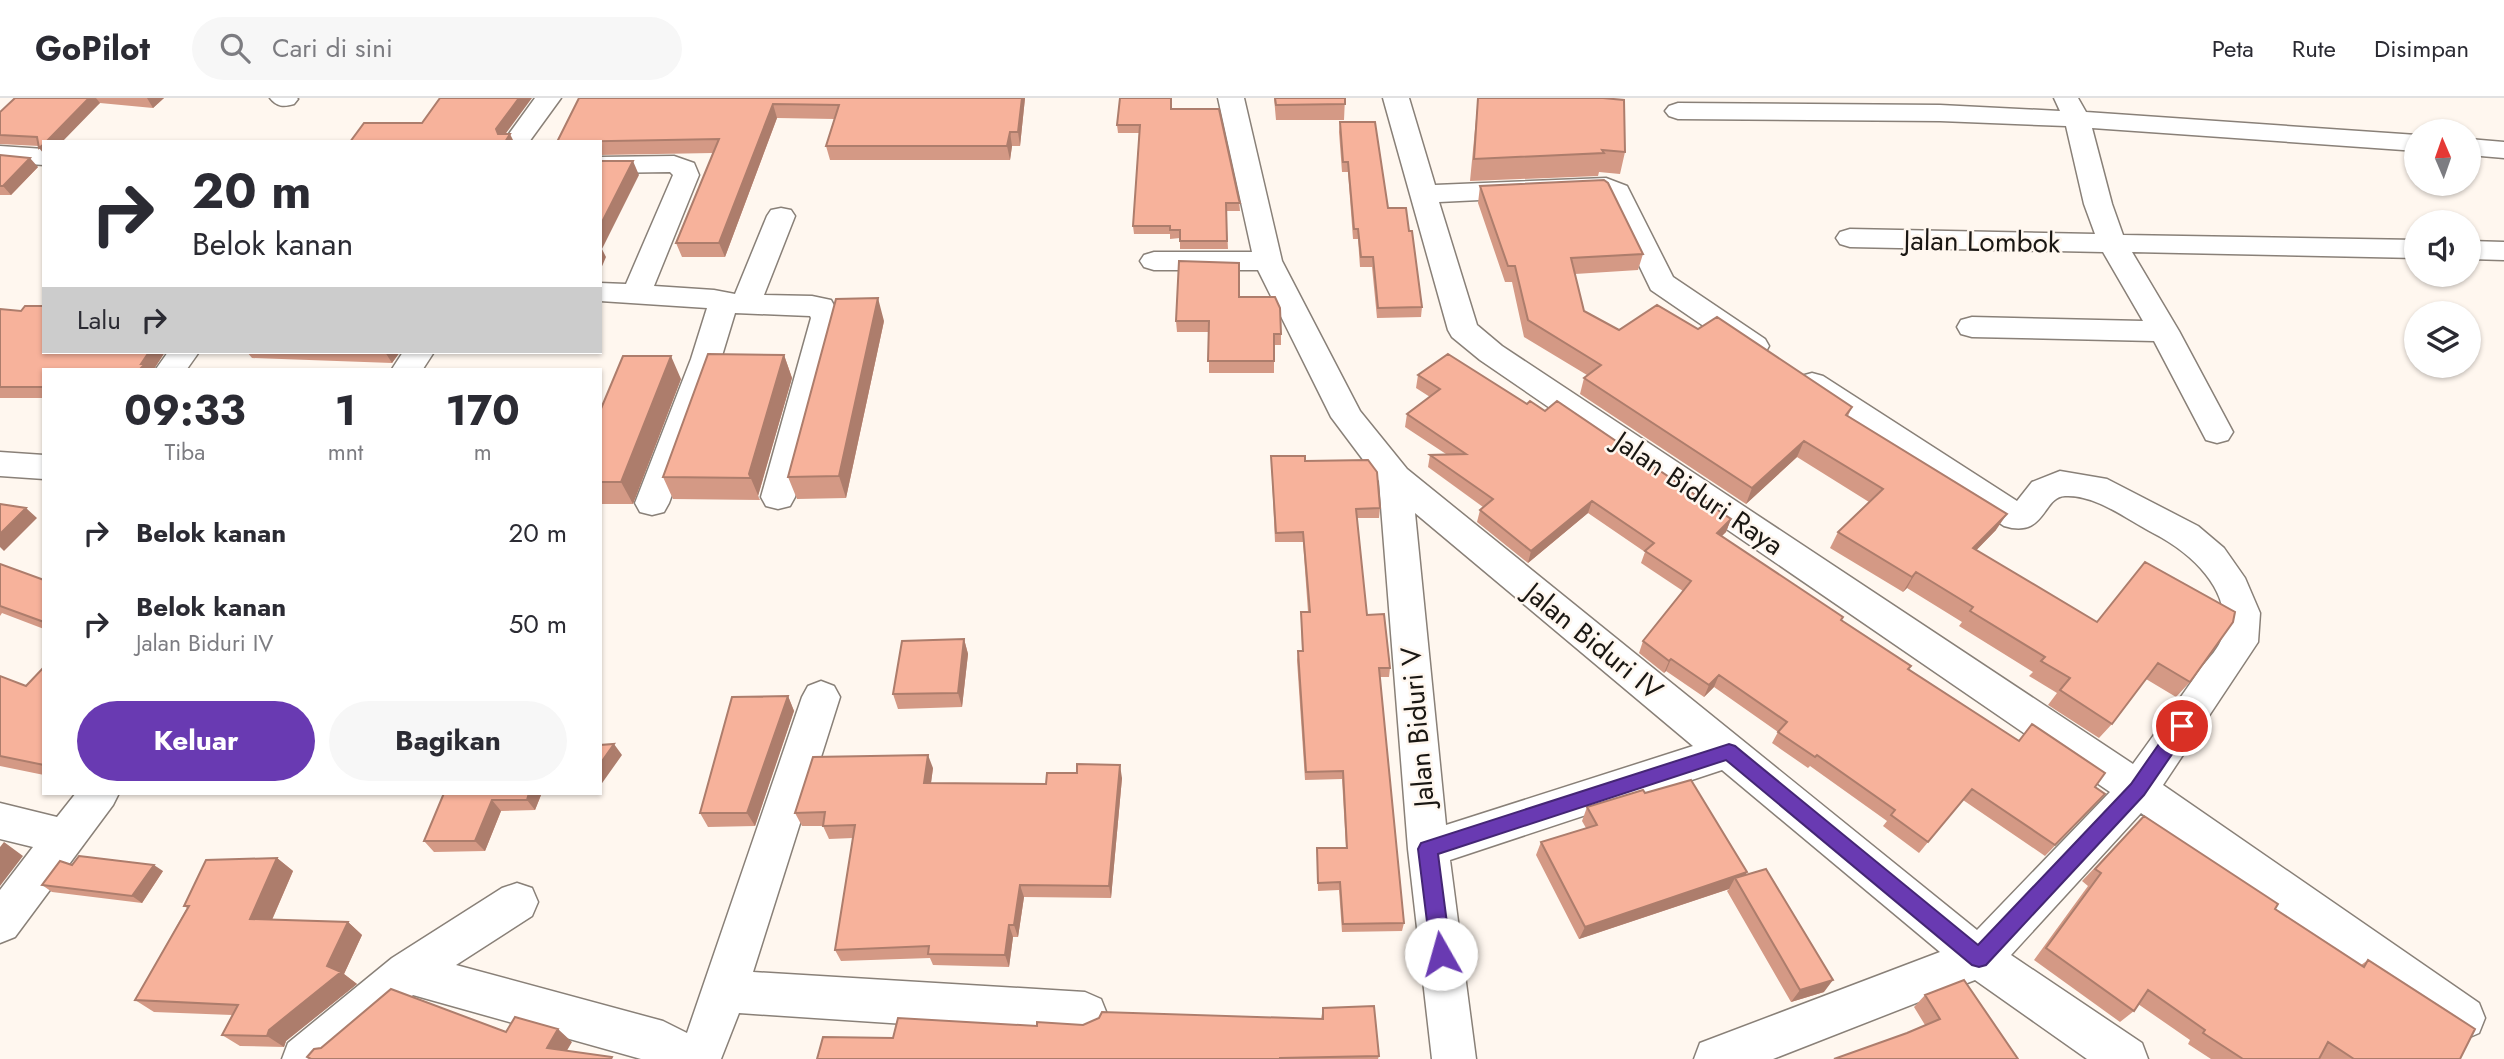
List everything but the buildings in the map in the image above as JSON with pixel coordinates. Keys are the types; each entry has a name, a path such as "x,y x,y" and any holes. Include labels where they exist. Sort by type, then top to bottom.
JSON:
{"street":[{"path":"517,140 548,98"},
{"name":"Jalan Biduri IV","path":"1231,98 1268,261 1347,417 1395,478 1979,958 2126,1059"},
{"name":"Jalan Biduri Raya","path":"1396,98 1426,194 1463,330 1503,361 2138,789 2463,1018"},
{"path":"2071,108 2098,204 2113,244 2164,331 2217,432"},
{"path":"1678,111 1926,112 2071,108 2404,142"},
{"path":"2482,148 2504,150"},
{"path":"0,154 42,157"},
{"path":"602,165 674,164 685,169 686,175 636,294"},
{"path":"1426,194 1606,186 1612,188 1617,192 1661,283 1781,364 2016,517 2024,515 2043,491 2060,483 2095,488 2186,535 2212,557 2228,578 2242,612 2240,642 2138,789 1979,958 1716,1059"},
{"path":"652,503 706,359 781,216"},
{"name":"Jalan Lombok","path":"1850,238 2404,249"},
{"path":"2481,250 2504,251"},
{"path":"1154,261 1268,261"},
{"path":"602,292 821,307 826,317 778,497"},
{"path":"1972,327 2164,331"},
{"path":"0,464 42,467"},
{"name":"Jalan Biduri V","path":"1395,478 1428,849 1454,1059"},
{"path":"699,1059 725,991 821,697"},
{"path":"1428,849 1729,751"},
{"path":"0,923 97,795"},
{"path":"0,821 64,837"},
{"path":"304,1059 407,973 517,902"},
{"path":"407,973 663,1043 685,1059"},
{"path":"725,991 1085,1014"}],"route":[{"path":"1441,954 1428,849 1729,751 1979,958 2138,789 2182,726"}]}
